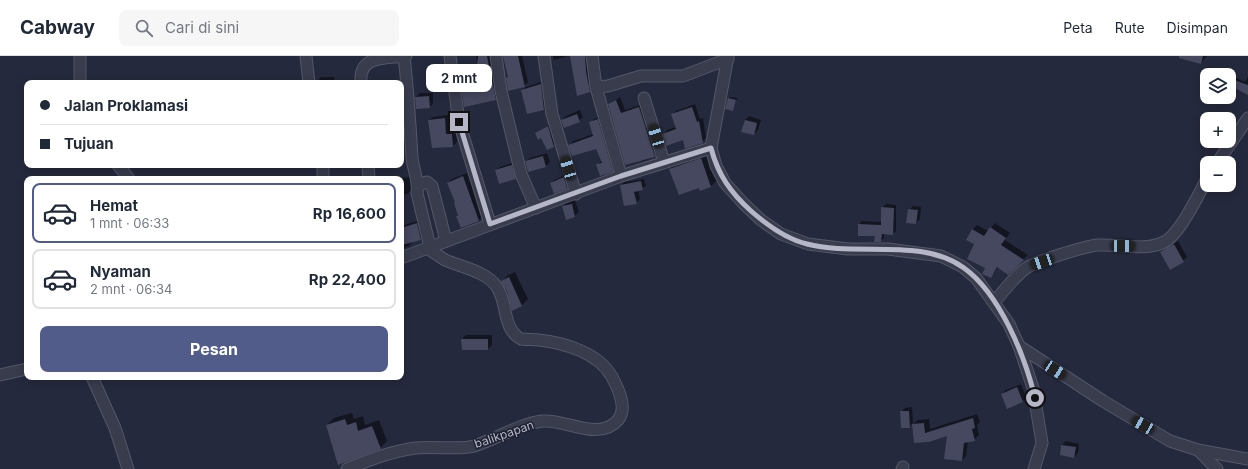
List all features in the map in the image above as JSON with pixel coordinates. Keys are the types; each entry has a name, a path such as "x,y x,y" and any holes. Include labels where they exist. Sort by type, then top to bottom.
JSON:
{"street":[{"path":"80,56 80,80"},
{"path":"306,56 309,80"},
{"path":"362,80 361,66 364,61 370,57 405,56 412,159 418,185 417,193 428,248"},
{"path":"450,56 459,122 490,224"},
{"path":"496,56 501,91 521,174 536,208"},
{"path":"544,56 552,114 576,194"},
{"path":"592,56 596,87 621,176"},
{"path":"596,87 608,86 642,76 683,76 728,58"},
{"path":"728,58 711,148 716,166 725,183 747,208 781,234 808,244 848,249 888,249 941,256 963,267 976,278 1009,324 1033,388 1038,409 1042,443 1034,469"},
{"path":"644,98 664,162"},
{"path":"1222,156 1248,118"},
{"path":"404,257 621,176 711,148"},
{"path":"120,168 127,176"},
{"path":"418,185 427,182 432,186 446,241"},
{"path":"994,302 1026,268 1075,249 1097,245 1141,246 1162,244 1171,236 1186,217 1200,192"},
{"name":"balikpapan","path":"347,469 398,451 424,447 474,446 522,426 544,421 596,430 608,427 618,420 622,412 621,398 607,367 597,359 578,350 545,341 521,339 511,331 497,287 490,280 445,259 428,248"},
{"path":"1018,346 1103,401 1164,437 1198,450 1248,459"},
{"path":"0,375 24,370"},
{"path":"93,380 115,428 128,469"},
{"path":"1198,450 1217,469"}],"building":[{"path":"478,56 487,56 496,100 464,107 459,72 477,65"},
{"path":"503,56 518,56 525,87 508,91 506,78 508,77"},
{"path":"570,56 585,56 590,92 577,96"},
{"path":"1179,56 1203,56 1201,64 1179,58"},
{"path":"1236,81 1248,85 1248,95 1236,89"},
{"path":"541,84 544,110 527,114 521,90"},
{"path":"429,96 430,108 416,109 415,97"},
{"path":"728,98 736,100 733,111 725,109"},
{"path":"616,100 621,113 639,107 655,157 625,165 608,104"},
{"path":"692,107 697,122 699,121 703,143 685,149 683,140 666,146 662,134 676,129 671,114"},
{"path":"577,114 580,122 564,128 561,120"},
{"path":"445,118 446,134 452,134 453,147 432,148 428,120"},
{"path":"598,119 613,172 600,176 596,164 602,163 596,149 572,156 568,145 593,136 589,122"},
{"path":"745,120 757,123 754,135 741,132"},
{"path":"548,126 554,147 547,150 541,138 538,140 535,133"},
{"path":"543,156 546,167 528,172 525,161"},
{"path":"701,158 711,187 700,191 699,188 679,195 669,169"},
{"path":"512,165 516,179 499,184 495,170"},
{"path":"463,176 479,221 461,228 456,216 458,216 455,202 447,183"},
{"path":"564,177 567,189 554,194 550,183"},
{"path":"641,181 643,190 634,192 637,204 624,206 620,185"},
{"path":"572,204 575,217 566,220 562,206"},
{"path":"881,207 894,208 893,235 882,234 881,242 874,242 875,236 858,236 858,224 881,225"},
{"path":"908,209 918,210 916,224 906,223"},
{"path":"417,223 421,240 404,244 404,227"},
{"path":"990,227 1006,238 1001,245 1024,260 1008,275 997,267 991,278 982,274 985,268 967,259 974,244 966,240 972,229 984,236"},
{"path":"1174,244 1184,262 1170,270 1160,252"},
{"path":"509,277 522,306 512,311 507,291 501,281"},
{"path":"461,339 488,339 488,350 462,350"},
{"path":"1017,387 1023,402 1007,409 1001,394"},
{"path":"900,411 909,411 910,428 901,428"},
{"path":"973,418 975,428 972,429 975,441 964,443 962,461 944,459 947,436 929,442 914,443 912,424 924,423 925,433"},
{"path":"345,419 347,425 356,422 358,431 372,426 381,449 338,465 326,425"},
{"path":"1061,445 1076,447 1074,458 1060,455"}],"route":[{"path":"459,122 490,224 576,194 621,176 711,148 716,166 725,183 761,220 781,234 808,244 848,249 888,249 920,252 941,256 963,267 976,278 1009,324 1033,388 1035,398"}]}
